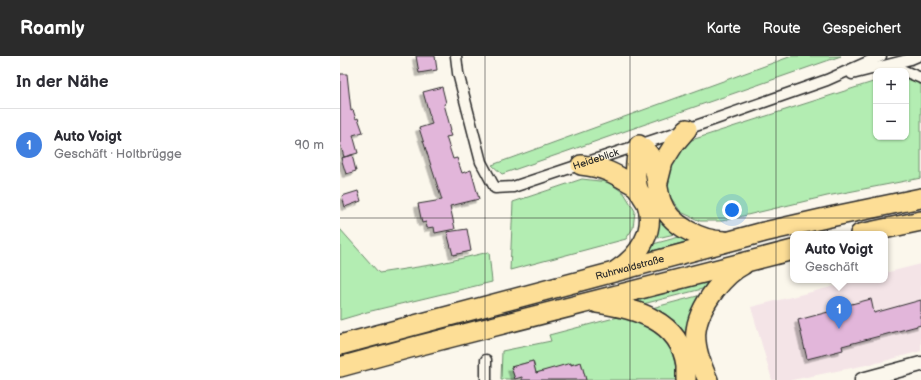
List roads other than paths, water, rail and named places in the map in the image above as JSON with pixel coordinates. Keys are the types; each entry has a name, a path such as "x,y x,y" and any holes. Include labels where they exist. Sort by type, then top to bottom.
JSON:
{"highway":[{"path":"657,186 663,162 675,143 687,129"},
{"path":"639,145 650,155 661,202 669,215 676,222 702,237 715,240 736,240"},
{"path":"610,274 631,259 642,245 647,234 649,215 646,203 637,187 636,169 639,145"},
{"path":"581,165 596,167 616,174 637,187"},
{"name":"Ruhrwaldstraße","path":"340,346 736,240 830,217 921,198"},
{"path":"874,231 921,221"},
{"path":"340,367 790,251"},
{"path":"708,380 696,349 696,332 700,313 711,295 729,274 756,259"},
{"path":"589,302 610,305 645,314 669,330 677,340 683,352 686,365 686,380"}],"main road":[{"path":"862,380 921,364"}],"street":[{"name":"Heideblick","path":"456,56 458,73 480,162 495,188 513,187 687,129 827,80 880,56"},
{"name":"Heideblick","path":"827,80 890,65 918,56"},
{"path":"890,65 921,78"},
{"path":"486,360 486,380"}],"place":[{"name":"Auto Voigt","path":"839,329"}]}
